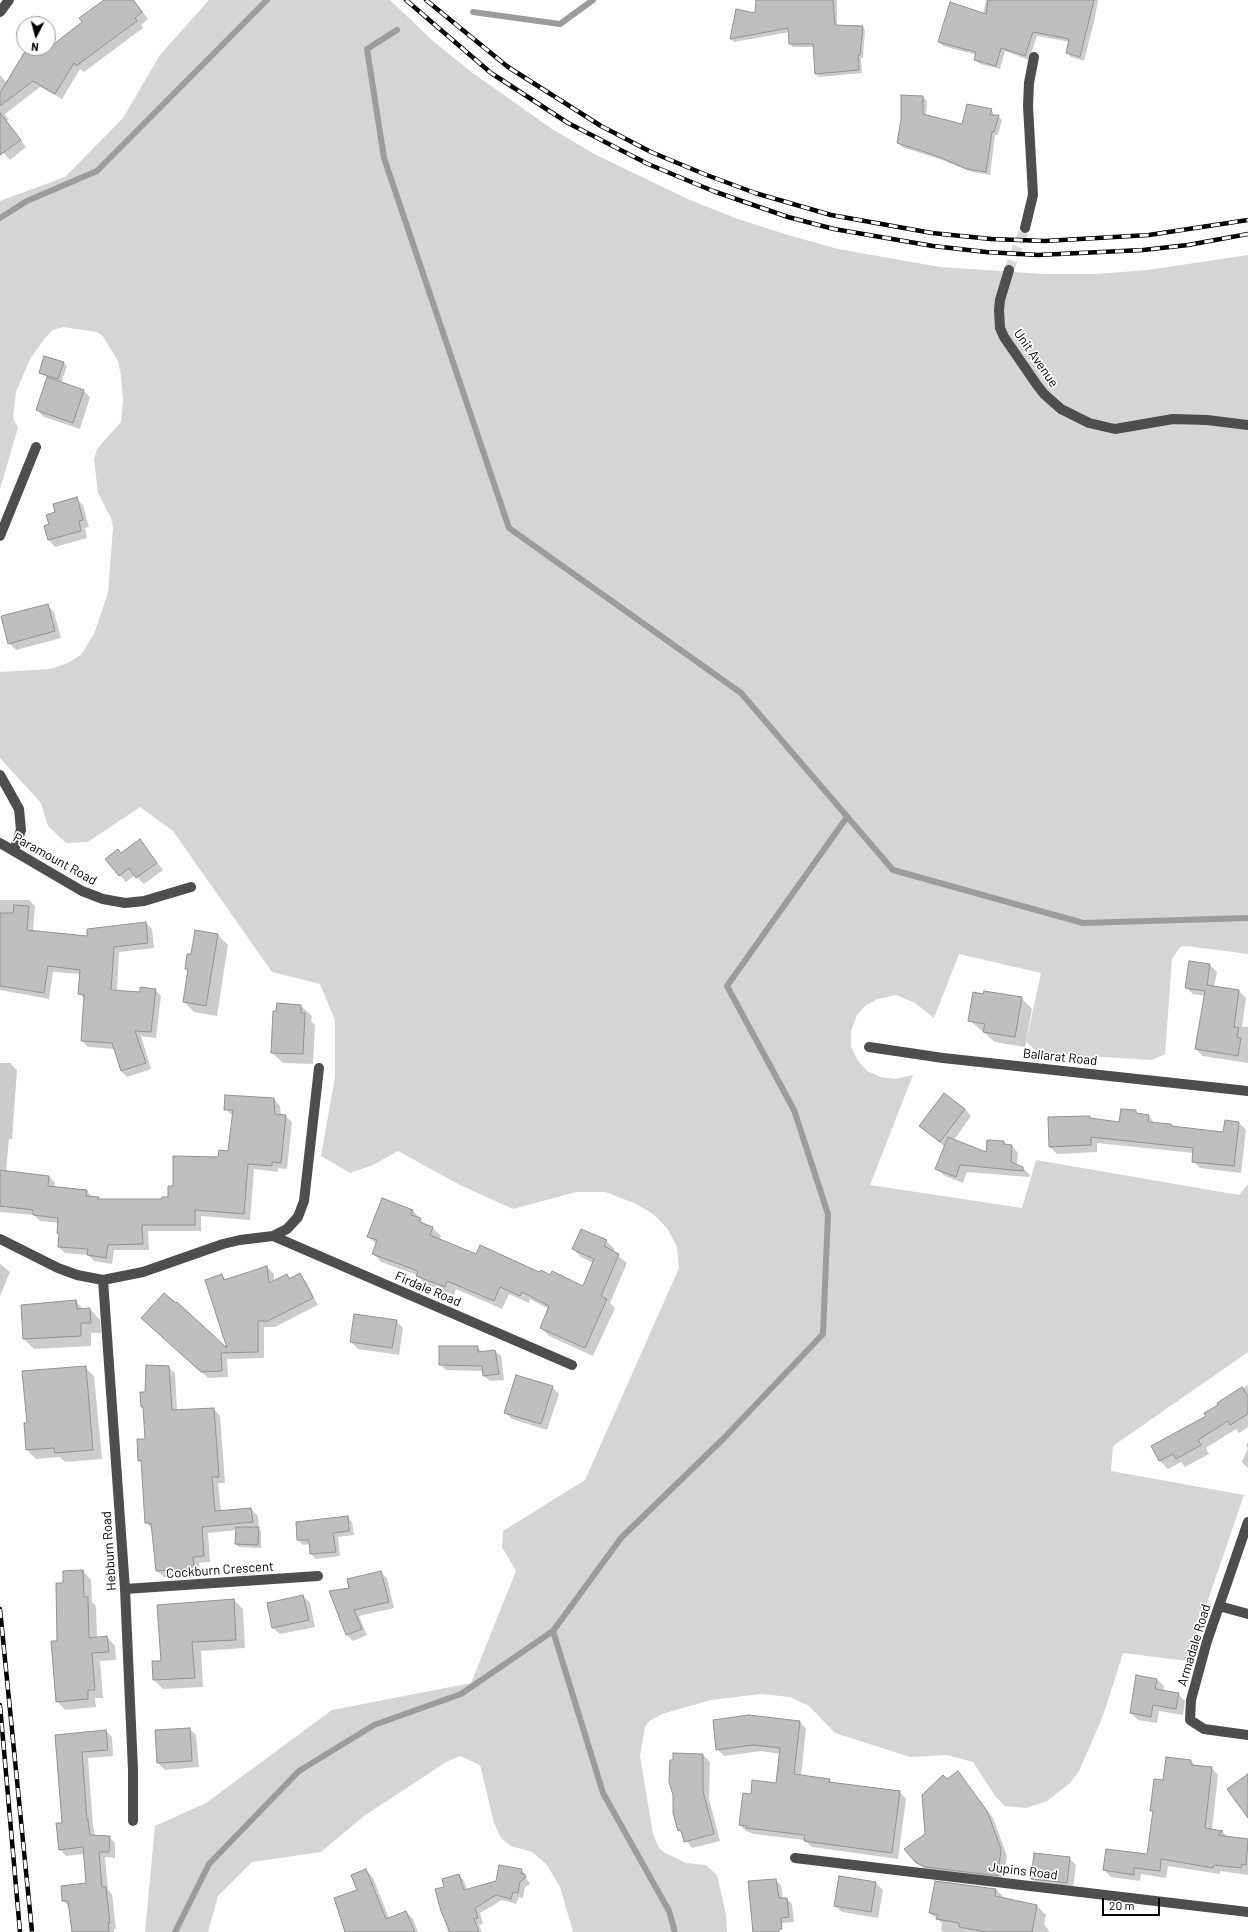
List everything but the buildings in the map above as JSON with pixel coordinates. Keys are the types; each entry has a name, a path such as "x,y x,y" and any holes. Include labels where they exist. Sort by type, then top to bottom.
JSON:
{"street":[{"path":"0,12 9,0"},
{"path":"1025,228 1033,195 1028,106 1029,83 1034,57"},
{"name":"Unit Avenue","path":"1009,270 1000,300 1000,328 1004,337 1041,390 1061,409 1090,424 1115,429 1173,419 1207,420 1248,425"},
{"path":"0,536 36,447"},
{"path":"0,775 19,809 21,830 14,850"},
{"name":"Paramount Road","path":"0,843 82,892 103,899 125,903 144,901 191,887"},
{"name":"Ballarat Road","path":"870,1047 943,1058 1248,1091"},
{"name":"Firdale Road","path":"103,1280 143,1272 229,1242 273,1236 288,1229 298,1217 304,1201 319,1068"},
{"name":"Firdale Road","path":"273,1236 572,1365"},
{"path":"0,1239 58,1268 77,1275 103,1280"},
{"name":"Hebburn Road","path":"103,1280 125,1589 133,1770 133,1821"},
{"name":"Armadale Road","path":"1248,1522 1207,1641 1191,1700 1190,1720 1204,1728 1248,1735"},
{"name":"Cockburn Crescent","path":"125,1589 318,1576"},
{"path":"1219,1606 1248,1614"},
{"name":"Jupins Road","path":"795,1858 1248,1912"}],"shaded area":[{"path":"209,0 390,0 433,41 470,71 552,129 596,155 690,200 738,219 838,249 940,267 1044,274 1096,274 1148,270 1248,255 1248,954 1187,946 1180,947 1172,959 1165,1054 1152,1060 1039,1053 1026,1042 1041,973 959,954 934,1018 915,1003 896,995 877,999 865,1006 857,1015 851,1031 851,1047 858,1061 867,1071 881,1077 895,1079 913,1075 870,1185 1022,1208 1036,1160 1239,1195 1248,1184 1248,1352 1113,1446 1111,1471 1244,1495 1187,1661 1123,1653 1103,1716 1079,1771 1070,1783 1047,1801 1026,1808 1005,1806 995,1796 973,1762 947,1755 910,1757 835,1733 809,1706 790,1697 761,1694 711,1700 662,1714 649,1721 645,1727 640,1756 653,1834 659,1848 665,1853 686,1863 706,1865 717,1875 726,1914 727,1932 573,1932 560,1887 547,1865 532,1852 511,1846 501,1838 494,1823 480,1765 460,1756 446,1762 364,1816 321,1852 252,1862 218,1896 208,1932 145,1932 155,1826 206,1803 332,1710 471,1683 516,1571 502,1547 503,1531 585,1480 679,1268 677,1247 667,1228 652,1213 634,1203 605,1192 576,1192 513,1209 460,1185 398,1151 373,1165 350,1173 321,1156 335,1077 335,1020 320,984 272,972 173,831 140,807 88,842 66,843 48,826 41,803 0,758 0,672 50,669 68,663 81,655 94,634 108,593 113,528 111,518 98,493 94,459 97,449 121,422 123,401 118,361 102,335 97,332 63,327 53,330 45,338 30,359 16,392 13,418 18,428 0,489 0,201 65,177 123,118 160,55"}],"waterway":[{"path":"0,218 27,201 97,171 267,0"},
{"path":"473,12 560,24 593,0"},
{"path":"397,30 367,49 384,158 509,528 741,693 893,870 1083,923 1248,918"},
{"path":"675,1932 669,1911 603,1793 553,1631 621,1538 723,1439 823,1334 828,1214 794,1110 727,986 847,817"},
{"path":"175,1932 209,1864 299,1771 374,1725 461,1694 553,1631"}],"tunnel":[{"path":"1009,270 1025,228"}],"railway":[{"path":"406,0 491,73 568,123 648,164 713,191 788,217 834,229 933,246 986,252 1038,255 1143,250 1188,245 1248,234"},
{"path":"426,0 508,67 601,126 651,152 704,174 755,193 831,215 932,233 991,239 1045,241 1149,235 1248,220"},
{"path":"0,1609 32,1932"},
{"path":"0,1705 20,1932"}]}
